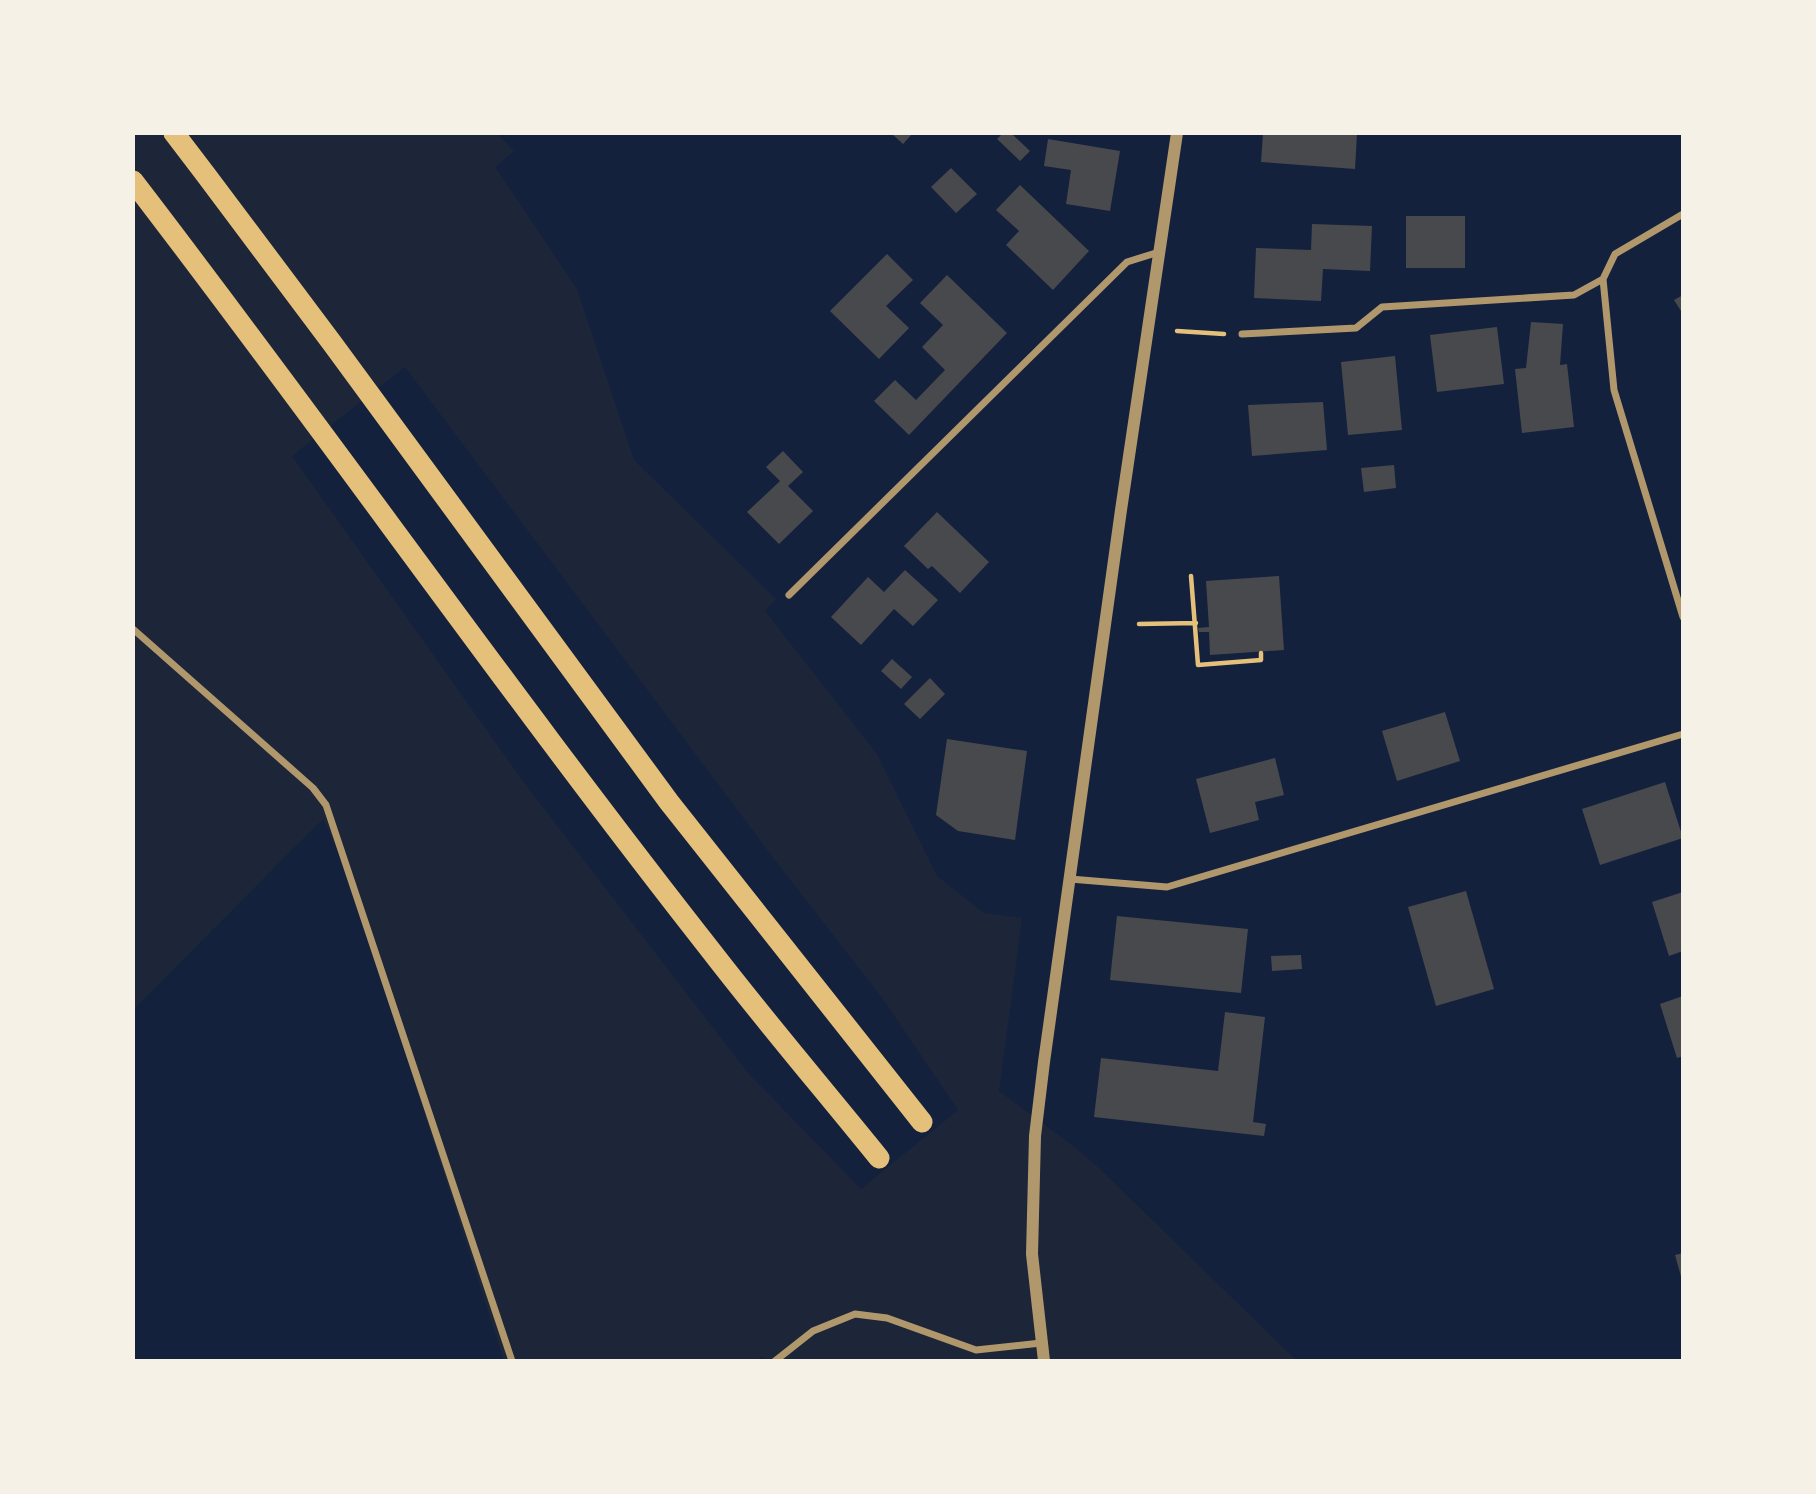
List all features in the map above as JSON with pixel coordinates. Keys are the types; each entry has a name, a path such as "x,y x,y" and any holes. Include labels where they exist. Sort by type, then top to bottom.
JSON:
{"highway":[{"path":"174,133 669,802 922,1122"},
{"path":"133,181 695,931 880,1158"}],"street":[{"path":"1044,1361 1032,1254 1035,1136 1177,133"},
{"path":"1683,214 1615,254 1603,279 1614,390 1683,617"},
{"path":"789,595 1127,262 1159,252"},
{"path":"1242,334 1356,328 1382,307 1574,295 1603,279"},
{"path":"133,629 313,788 326,805 512,1361"},
{"path":"1070,879 1167,887 1683,734"},
{"path":"775,1361 813,1331 855,1314 887,1318 976,1350 1041,1343"}],"path":[{"path":"1177,331 1242,334"},
{"path":"1191,576 1198,665 1261,660 1261,653"},
{"path":"1139,624 1196,623"}],"shaded area":[{"path":"133,133 497,133 514,151 495,167 577,289 634,460 776,599 765,611 877,754 937,876 984,913 1022,918 999,1091 1099,1168 1297,1361 767,1361 762,1356 758,1361 504,1361 345,866 323,819 133,1010","holes":["405,367 778,864 883,999 958,1110 861,1189 748,1073 525,784 292,456"]}],"building":[{"path":"891,133 913,133 903,144"},
{"path":"1003,133 1011,133 1030,151 1020,161 997,139"},
{"path":"1263,133 1357,133 1355,169 1261,162"},
{"path":"1048,139 1120,151 1110,211 1066,204 1071,170 1044,166"},
{"path":"951,168 977,194 956,213 931,187"},
{"path":"1020,185 1089,251 1053,290 1006,245 1019,231 996,210"},
{"path":"1406,216 1465,216 1465,268 1406,268"},
{"path":"1312,224 1372,226 1370,271 1323,269 1321,301 1254,298 1256,248 1311,250"},
{"path":"887,254 913,280 886,306 909,328 879,359 830,311"},
{"path":"947,275 1007,333 909,435 874,401 895,380 916,400 945,370 922,347 943,325 920,303"},
{"path":"1683,295 1683,314 1674,300"},
{"path":"1531,322 1563,324 1560,365 1567,364 1574,427 1522,433 1515,369 1526,368"},
{"path":"1497,327 1504,384 1437,392 1430,335"},
{"path":"1395,356 1402,430 1348,435 1341,362"},
{"path":"1323,402 1327,450 1252,456 1248,405"},
{"path":"783,451 803,472 788,486 813,511 779,544 747,512 780,481 766,467"},
{"path":"1394,465 1396,488 1364,492 1361,468"},
{"path":"937,512 989,562 960,593 932,566 928,569 904,546"},
{"path":"905,570 938,600 913,626 894,609 861,645 831,617 868,577 884,592"},
{"path":"1279,576 1284,650 1210,655 1209,632 1199,632 1198,628 1209,627 1206,581"},
{"path":"892,659 912,677 901,689 881,671"},
{"path":"930,678 945,694 920,719 904,704"},
{"path":"1445,712 1460,761 1397,781 1382,731"},
{"path":"947,739 1027,751 1015,840 958,831 936,815"},
{"path":"1275,758 1284,795 1255,802 1259,820 1210,833 1196,779"},
{"path":"1665,782 1683,838 1600,865 1582,809"},
{"path":"1466,891 1494,989 1436,1006 1408,907"},
{"path":"1683,892 1683,951 1669,956 1652,902"},
{"path":"1117,916 1248,929 1241,993 1110,980"},
{"path":"1301,955 1302,969 1272,971 1271,956"},
{"path":"1683,996 1683,1056 1677,1058 1660,1004"},
{"path":"1225,1012 1265,1017 1253,1122 1266,1124 1264,1136 1094,1117 1101,1058 1218,1071"},
{"path":"1683,1253 1683,1280 1682,1280 1675,1255"}]}
